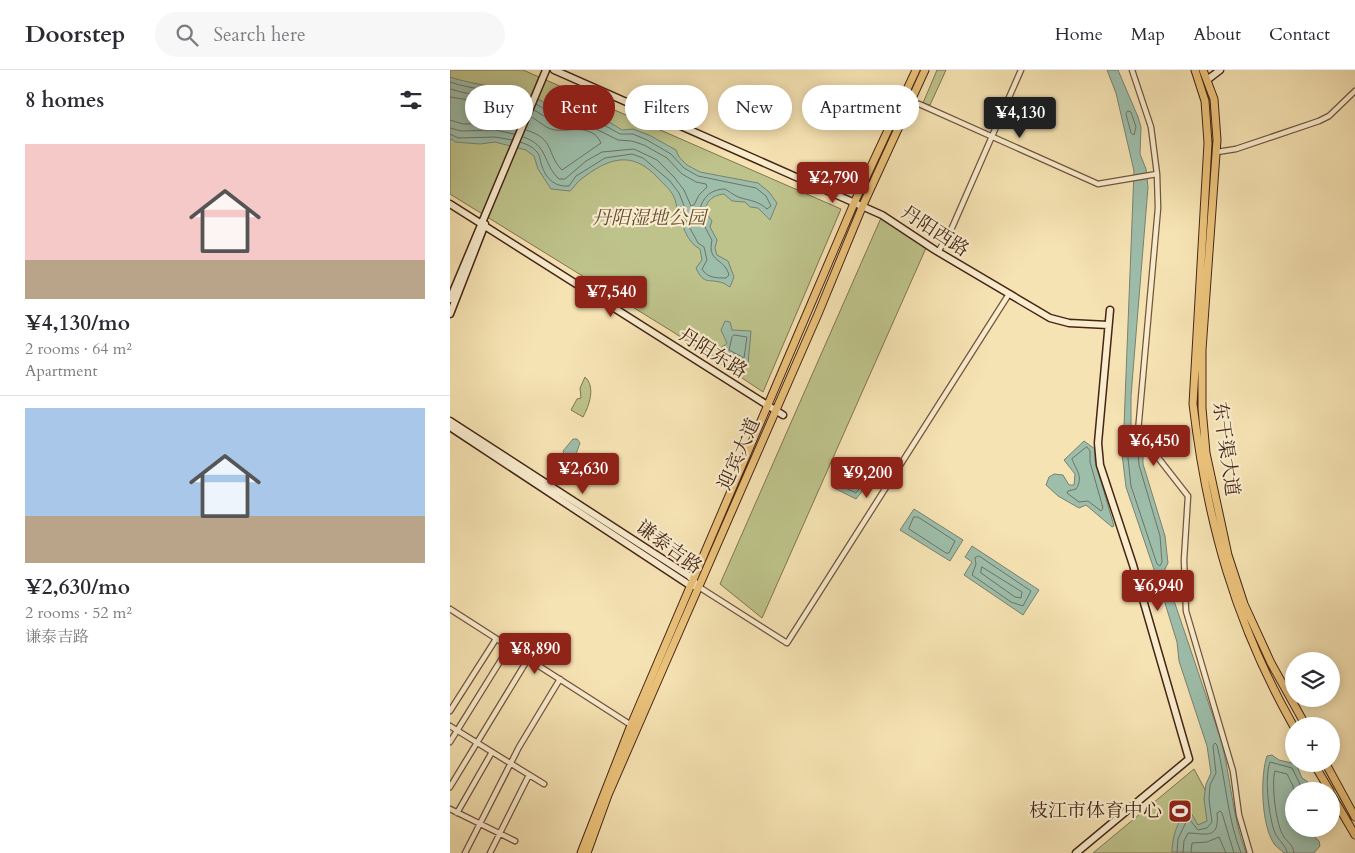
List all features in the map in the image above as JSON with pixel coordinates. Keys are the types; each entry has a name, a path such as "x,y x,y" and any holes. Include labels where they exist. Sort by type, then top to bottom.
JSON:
{"main road":[{"name":"迎宾大道","path":"587,853 608,796 694,584 769,405 855,201 916,70"},
{"name":"迎宾大道","path":"581,853 631,725 694,584 776,409 863,205 925,70"},
{"name":"东干渠大道","path":"1195,70 1205,101 1208,143 1193,404 1198,447 1210,516 1226,576 1250,637 1289,717"},
{"name":"东干渠大道","path":"1203,70 1214,99 1217,152 1202,350 1202,408 1206,454 1228,554 1244,604 1271,663 1301,717"},
{"path":"1330,772 1355,817"},
{"path":"1340,808 1355,835"}],"street":[{"path":"450,314 511,151 546,70"},
{"name":"丹阳西路","path":"554,70 698,135 855,201 882,215 938,252 1050,318 1069,323 1108,325"},
{"path":"938,252 951,230 1021,70"},
{"path":"1132,70 1151,127 1157,174 1158,208 1138,432 1188,496 1184,560 1186,611 1233,771 1239,815 1250,853"},
{"path":"1207,80 1220,70"},
{"path":"1217,152 1236,150 1319,121 1329,116 1355,92"},
{"path":"919,104 1098,184 1157,174"},
{"name":"丹阳东路","path":"450,204 483,223 783,414"},
{"path":"450,299 483,223"},
{"path":"694,584 787,643 1008,294"},
{"path":"1076,853 1189,759 1133,565 1100,466 1098,443 1110,310"},
{"name":"谦泰吉路","path":"450,421 694,584"},
{"name":"谦泰吉路","path":"450,428 694,584"},
{"path":"450,609 631,725"},
{"path":"450,711 496,638"},
{"path":"450,742 509,647"},
{"path":"450,787 528,659"},
{"path":"465,853 478,823 510,763 560,680"},
{"path":"450,726 544,784"},
{"path":"457,813 492,752"},
{"path":"490,853 529,775"},
{"path":"450,809 515,842"}],"green space":[{"name":"丹阳湿地公园","path":"450,70 523,70 557,85 543,85 543,130 615,130 615,110 625,115 625,130 660,130 841,209 763,392 673,332 450,194"},
{"path":"937,70 946,70 930,105 923,103"},
{"path":"881,218 926,248 762,618 720,584"},
{"path":"585,377 591,391 583,417 571,410 577,399 581,398 580,388"},
{"name":"枝江市体育中心","path":"1194,769 1239,853 1093,853"}],"water":[{"path":"1107,70 1118,70 1138,117 1141,127 1140,154 1146,169 1148,187 1131,396 1131,441 1143,450 1143,464 1165,536 1168,563 1164,571 1221,740 1241,839 1246,853 1172,852 1174,835 1182,818 1191,813 1198,825 1207,821 1204,799 1206,784 1211,773 1207,746 1179,661 1177,642 1126,487 1120,437 1124,426 1134,171 1116,93"},
{"path":"450,77 484,85 465,85 465,130 533,130 533,97 543,102 543,130 615,130 615,126 622,130 636,130 676,150 679,157 687,165 700,172 758,183 769,192 777,203 770,220 758,208 750,207 745,202 732,201 724,194 716,196 708,202 706,213 712,221 710,227 717,240 715,248 717,255 728,261 734,277 730,287 723,283 704,279 699,274 696,268 702,260 700,249 691,242 685,232 680,209 677,209 673,195 649,170 639,163 630,160 610,162 590,172 570,191 551,189 538,169 534,156 526,150 495,142 480,144 450,140"},
{"path":"725,321 730,322 732,330 751,331 748,364 740,363 721,348 727,343 721,330"},
{"path":"573,439 577,439 580,443 575,457 569,458 564,456 563,451"},
{"path":"1084,441 1095,449 1095,461 1114,526 1112,527 1086,505 1079,508 1058,496 1046,485 1049,477 1054,474 1063,475 1069,485 1074,485 1075,474 1064,460"},
{"path":"849,465 862,473 869,483 856,499 834,488 833,485"},
{"path":"914,509 963,540 950,561 900,530"},
{"path":"972,546 1039,590 1023,615 964,575 972,562 965,557"},
{"path":"1272,755 1285,761 1285,772 1299,772 1302,778 1308,782 1285,782 1285,837 1315,837 1319,841 1320,846 1314,853 1284,853 1275,845 1270,837 1263,801 1263,776 1267,756"}],"place":[{"name":"枝江市体育中心","path":"1180,811"}]}
